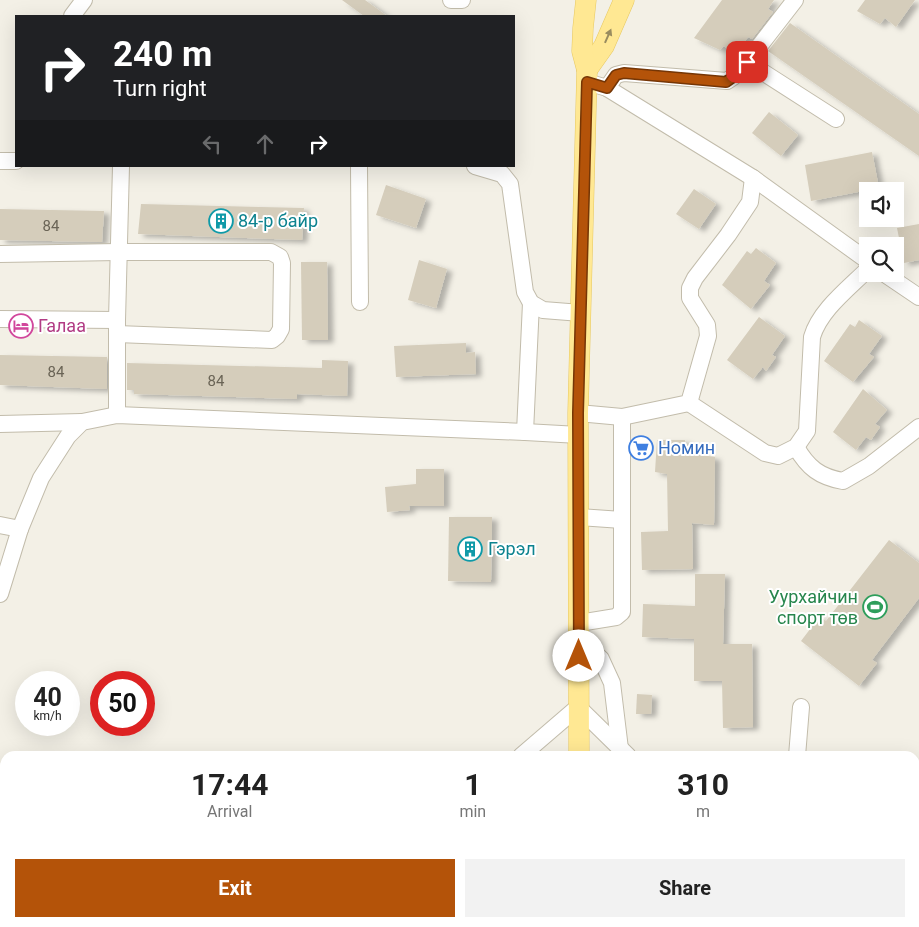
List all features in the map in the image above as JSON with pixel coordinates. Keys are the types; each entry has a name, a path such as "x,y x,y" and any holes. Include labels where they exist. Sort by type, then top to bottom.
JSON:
{"main road":[{"path":"579,751 578,413 587,76 582,51 582,28 586,0"},
{"path":"587,76 604,46 624,0"}],"street":[{"path":"73,15 84,0"},
{"path":"451,0 462,0"},
{"path":"607,88 616,75 624,73 726,82 747,62 795,0"},
{"path":"747,62 836,119"},
{"path":"587,76 753,178 859,255"},
{"path":"0,161 15,161"},
{"path":"117,415 120,167"},
{"path":"359,167 360,302"},
{"path":"478,167 502,174 510,184 525,292 531,303 543,310 581,313"},
{"path":"689,403 708,336 707,325 690,298 690,288 695,278 728,236 750,202 753,178"},
{"path":"0,254 271,252 280,257 282,263 281,328 277,336 272,340 0,319"},
{"path":"578,413 622,417 689,403 765,452 778,456 796,447 807,431 814,329 820,318 859,278"},
{"path":"897,282 919,297"},
{"path":"525,432 531,303"},
{"path":"0,424 82,422 117,415 579,435"},
{"path":"622,417 622,612 616,617 579,631 601,659 612,683 624,751"},
{"path":"0,594 20,529 41,478 68,436 82,422"},
{"path":"796,447 805,462 828,479 843,482 869,466 919,427"},
{"path":"579,517 622,520"},
{"path":"0,525 20,529"},
{"path":"527,751 578,706 623,751"},
{"path":"797,751 801,707"}],"building":[{"path":"342,0 365,0 386,15 363,15"},
{"path":"722,0 774,0 768,9 773,12 752,39 748,37 736,55 724,46 720,50 694,38"},
{"path":"865,0 915,0 896,27 885,18 880,24 857,11"},
{"path":"790,23 919,114 919,156 768,51"},
{"path":"769,112 798,135 781,156 752,133"},
{"path":"872,152 878,182 859,182 859,192 811,201 805,165"},
{"path":"386,185 426,199 416,228 376,215"},
{"path":"694,189 716,204 699,229 676,214"},
{"name":"84-р байр","path":"141,204 304,208 302,240 138,234"},
{"path":"0,209 104,211 102,242 0,240"},
{"path":"919,224 919,260 904,263 904,237 899,237 897,228"},
{"path":"756,248 776,263 764,281 770,285 751,309 722,285 747,251 751,254"},
{"path":"419,260 447,269 436,308 408,300"},
{"path":"301,262 327,262 328,340 302,340"},
{"path":"759,317 785,336 772,355 776,357 766,371 763,367 753,379 727,360"},
{"path":"859,320 882,336 869,354 874,357 853,382 824,361 850,324 855,327"},
{"path":"466,343 466,353 475,352 476,374 396,377 394,346"},
{"path":"0,355 107,357 107,389 0,385"},
{"path":"322,360 348,361 347,396 297,394 297,399 134,394 134,390 127,390 127,363 322,368"},
{"path":"863,389 887,410 875,424 880,427 871,440 866,437 856,450 833,432"},
{"path":"657,440 685,440 687,453 715,457 714,525 692,523 693,569 642,570 641,532 668,531 667,474 655,472"},
{"path":"416,469 444,469 444,506 409,506 410,510 387,512 385,487 416,484"},
{"name":"Гэрэл","path":"449,517 492,517 491,582 448,581"},
{"path":"889,540 919,563 919,598 872,660 877,663 859,686 801,641 820,616 826,621"},
{"path":"695,574 725,574 723,644 752,644 753,727 723,728 722,681 694,681 694,639 642,637 643,604 695,606"},
{"path":"637,694 652,695 651,714 636,714"}],"place":[{"name":"84-р байр","path":"221,221"},
{"name":"Галаа","path":"21,326"},
{"name":"Номин","path":"641,448"},
{"name":"Гэрэл","path":"470,549"},
{"name":"Уурхайчин спорт төв","path":"875,607"}],"route":[{"path":"579,656 578,413 587,82 607,88 616,75 624,73 726,82 747,62"}]}
